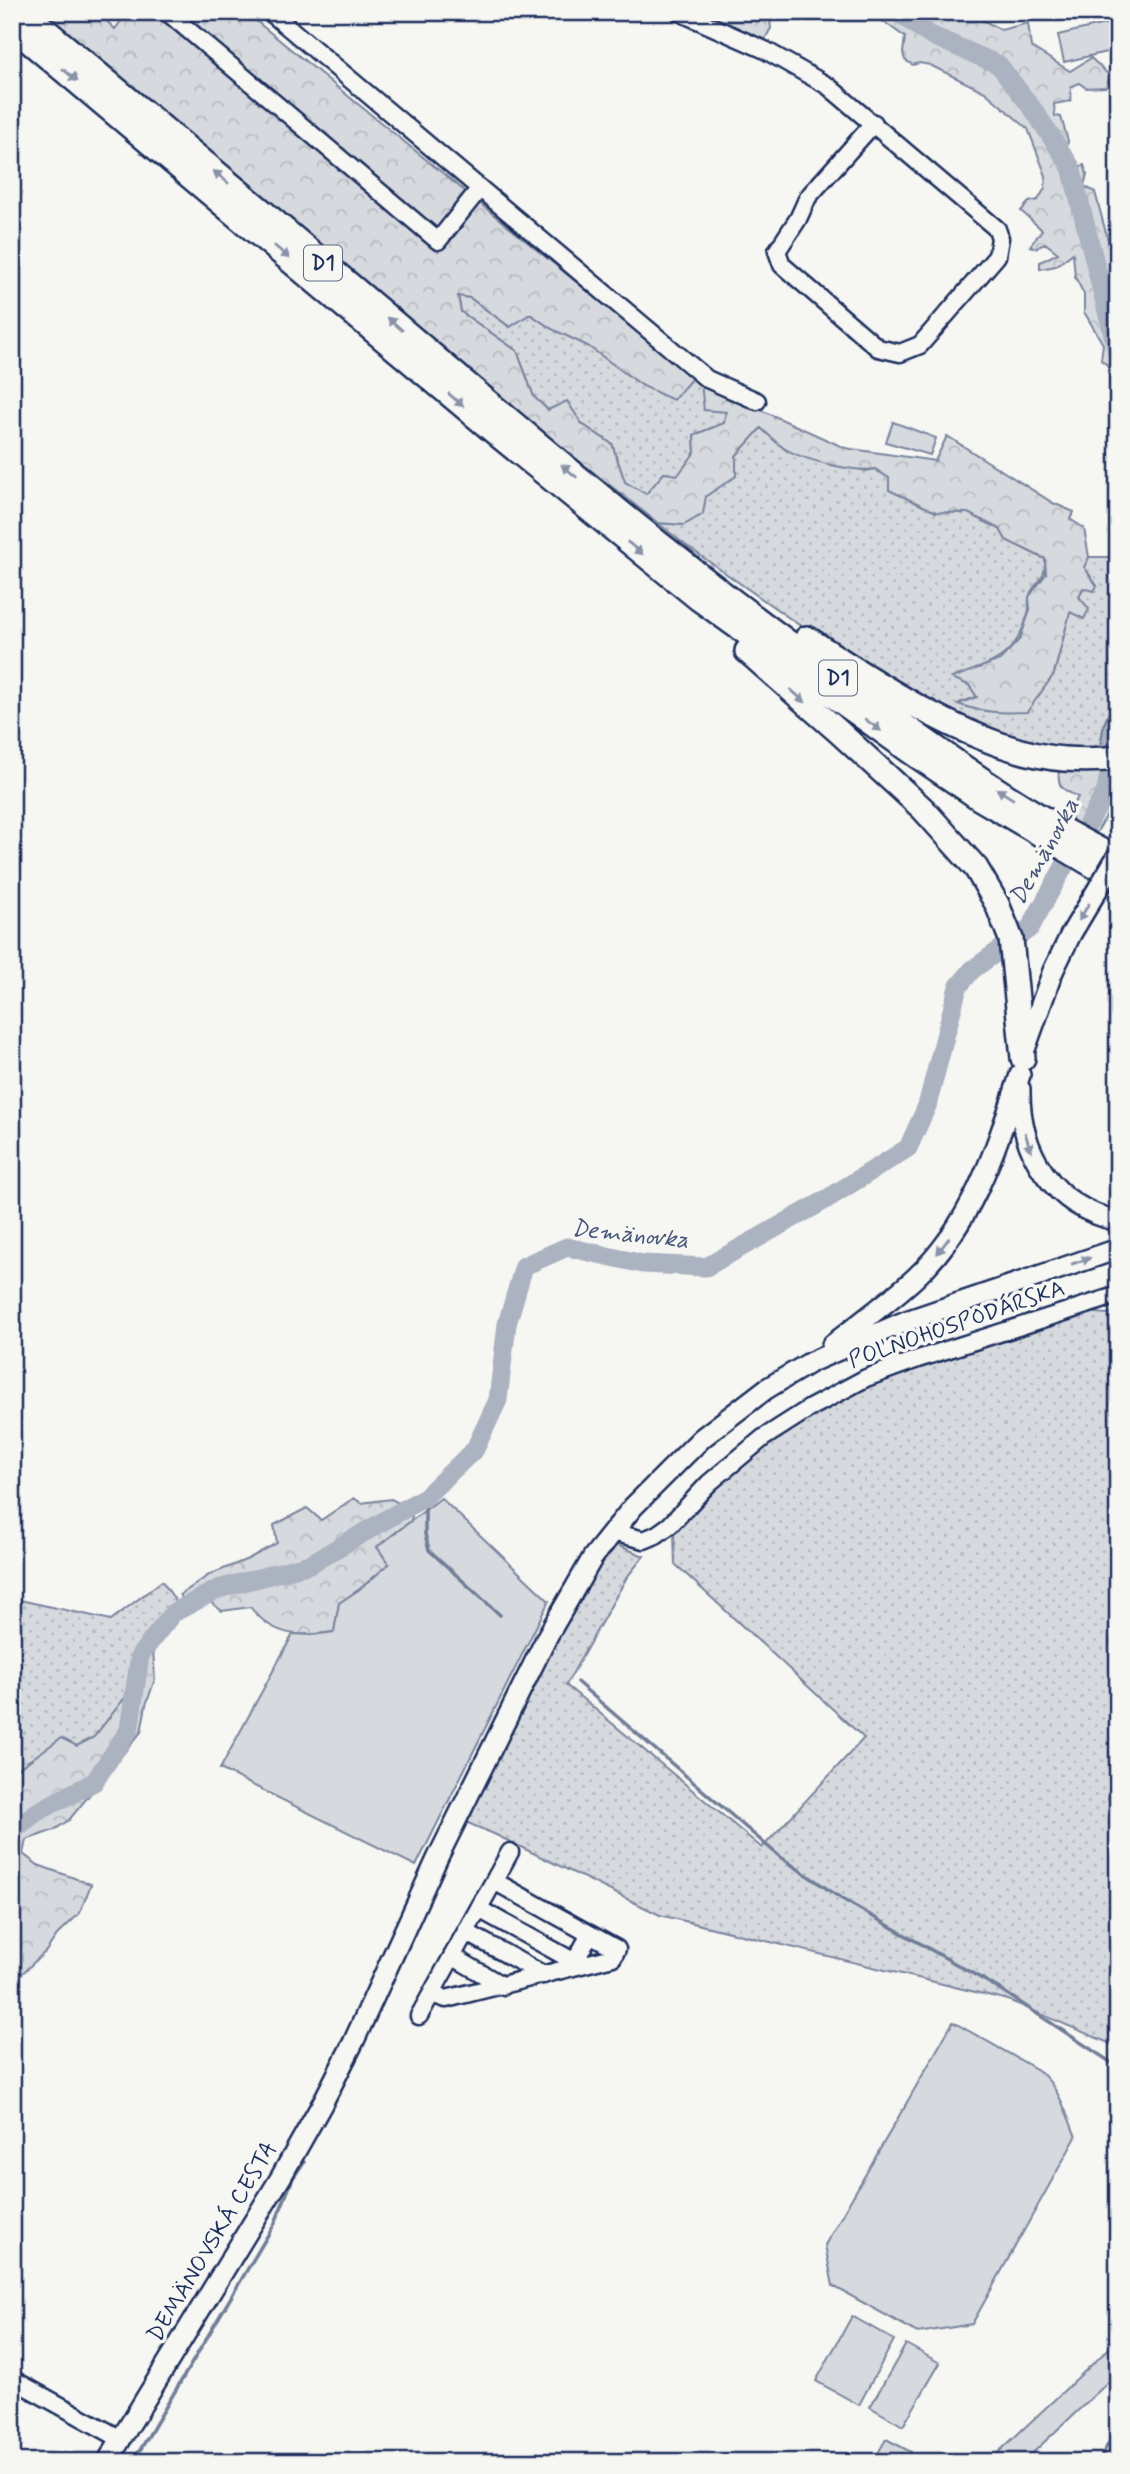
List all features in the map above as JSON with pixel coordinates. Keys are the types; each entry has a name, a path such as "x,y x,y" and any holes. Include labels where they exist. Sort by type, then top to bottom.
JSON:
{"highway":[{"name":"D1","path":"24,12 621,514 736,606 992,786 1059,837"},
{"name":"D1","path":"12,27 499,436 699,599 911,752 1059,837 1105,857 1118,880"},
{"path":"621,514 893,694 1018,750 1062,759 1118,758"},
{"path":"699,599 728,635 923,809 963,851 988,886 1011,939 1021,1066"}],"main road":[{"path":"810,1362 915,1278 942,1249 967,1212 986,1175 1053,971 1105,857"},
{"path":"1021,1066 1020,1099 1025,1133 1041,1170 1053,1186 1070,1200 1095,1214 1118,1221"},
{"path":"810,1362 906,1321 1118,1249"},
{"name":"DEMÄNOVSKÁ CESTA","path":"107,2462 281,2177 353,2043 438,1857 577,1581 612,1532 654,1485 702,1438 766,1389 810,1362"}],"street":[{"path":"167,12 439,241 480,188"},
{"path":"270,12 707,379 757,401"},
{"path":"679,12 765,50 802,69 837,92 874,123 991,223 997,229 1000,238 997,256 920,345 900,353 878,348 782,265 777,251 798,219 808,197 874,123"},
{"name":"POĽNOHOSPODÁRSKA","path":"612,1532 644,1540 662,1532 709,1483 745,1452 810,1408 866,1378 1118,1295"},
{"path":"419,2016 510,1852"},
{"path":"431,1994 446,2000 544,1975 574,1964 613,1957 617,1949 494,1881"},
{"path":"479,1909 574,1964"},
{"path":"466,1932 544,1975"},
{"path":"574,1964 590,1934"},
{"path":"452,1956 503,1986"},
{"path":"12,2379 121,2439"}],"green space":[{"path":"45,12 97,12 115,29 128,12 245,12 693,377 673,400 643,386 588,346 552,329 530,314 510,327 470,298 458,296 461,312 517,351 534,397 548,410 567,401 582,424 612,444 625,482 646,494 664,473 678,475 695,452 694,435 724,423 726,412 704,410 701,383 845,448 935,461 947,436 1053,503 1074,512 1070,519 1084,528 1089,557 1084,567 1097,586 1094,591 1083,588 1079,597 1089,609 1084,619 1070,612 1054,674 1027,712 992,712 958,704 977,697 969,685 952,678 1000,660 1020,639 1030,610 1029,597 1046,574 1045,559 1006,540 1000,529 968,513 936,512 889,490 889,478 875,469 843,467 795,454 761,428 736,456 736,476 706,496 703,514 684,525 658,523 505,403 41,17"},
{"path":"691,12 769,12 771,28 764,41"},
{"path":"870,12 968,12 1001,30 1028,23 1031,47 1070,71 1091,58 1110,76 1106,87 1086,88 1079,83 1071,87 1071,101 1054,104 1055,116 1061,117 1068,141 1063,165 1066,171 1084,165 1087,174 1084,186 1095,192 1118,278 1118,378 1101,360 1103,344 1084,312 1084,294 1075,277 1073,253 1056,266 1040,269 1040,262 1058,253 1045,243 1037,248 1030,246 1042,230 1021,211 1029,202 1038,200 1045,188 1046,176 1028,129 985,92 930,65 913,65 905,60 905,37"},
{"path":"1109,23 1115,50 1064,62 1058,35"},
{"path":"458,295 470,298 510,327 530,314 552,329 588,346 643,386 693,377 726,412 724,423 694,435 695,452 678,476 664,473 646,495 625,482 612,444 582,424 567,402 548,410 534,397 517,351 461,312"},
{"path":"893,422 936,438 930,455 886,442"},
{"path":"761,428 786,450 866,471 875,469 889,478 890,490 936,512 968,513 1000,529 1006,540 1045,559 1043,574 1031,592 1029,612 1016,641 1009,650 991,663 953,678 969,685 977,697 959,703 1054,674 1070,612 1088,610 1079,598 1083,588 1097,586 1084,567 1089,557 1114,557 1118,547 1118,692 1104,724 1099,752 1062,751 974,729 846,658 658,523 684,525 706,496 736,476 735,456"},
{"path":"1106,768 1105,786 1117,789 1112,807 1095,835 1073,822 1070,810 1078,797 1062,787 1059,769"},
{"path":"1089,1312 1118,1312 1118,2047 1008,2000 660,1915 463,1821 562,1629 599,1564 617,1545 644,1556 627,1577 566,1685 762,1848 864,1738 675,1564 674,1533 743,1464 822,1408 907,1370"},
{"path":"354,1498 361,1503 391,1499 413,1510 411,1521 377,1547 389,1564 339,1603 334,1632 288,1633 268,1624 250,1607 222,1611 200,1594 184,1600 180,1595 209,1575 248,1559 277,1543 274,1525 307,1508 321,1520"},
{"path":"441,1498 549,1601 416,1866 220,1769 293,1634 334,1632 339,1603 389,1564 377,1547"},
{"path":"162,1581 177,1603 138,1649 131,1666 131,1690 94,1737 77,1746 30,1760 12,1773 12,1607 15,1599 111,1620"},
{"path":"138,1649 153,1649 155,1679 141,1732 69,1820 54,1830 26,1840 23,1854 38,1865 91,1884 80,1913 13,1982 12,1773 61,1738 77,1746 94,1737 131,1690 131,1666"},
{"path":"953,2022 1038,2070 1061,2101 1076,2137 972,2324 918,2333 833,2286 825,2245"},
{"path":"852,2316 894,2340 859,2405 816,2381"},
{"path":"1118,2340 1118,2373 1023,2462 988,2462"},
{"path":"906,2344 940,2363 903,2426 870,2407"},
{"path":"886,2439 911,2452 905,2462 873,2462"}],"water":[{"path":"1118,692 1118,750 1099,752 1104,724"}],"waterway":[{"name":"Demänovka","path":"898,12 928,34 999,65 1035,112 1071,167 1118,355"},
{"name":"Demänovka","path":"12,1831 37,1812 94,1782 129,1730 140,1655 173,1613 218,1589 310,1564 425,1497 475,1449 498,1400 507,1324 524,1266 567,1247 643,1264 706,1267 822,1202 908,1148 927,1106 958,987 972,970 1030,928 1106,791 1118,717"},
{"path":"425,1497 425,1534 429,1550 500,1615"},
{"path":"577,1682 779,1856 842,1899 998,1988 1118,2067"},
{"path":"1109,1799 1118,1786"},
{"path":"133,2462 275,2223 293,2178 304,2162"},
{"path":"1098,2462 1118,2427"}]}
